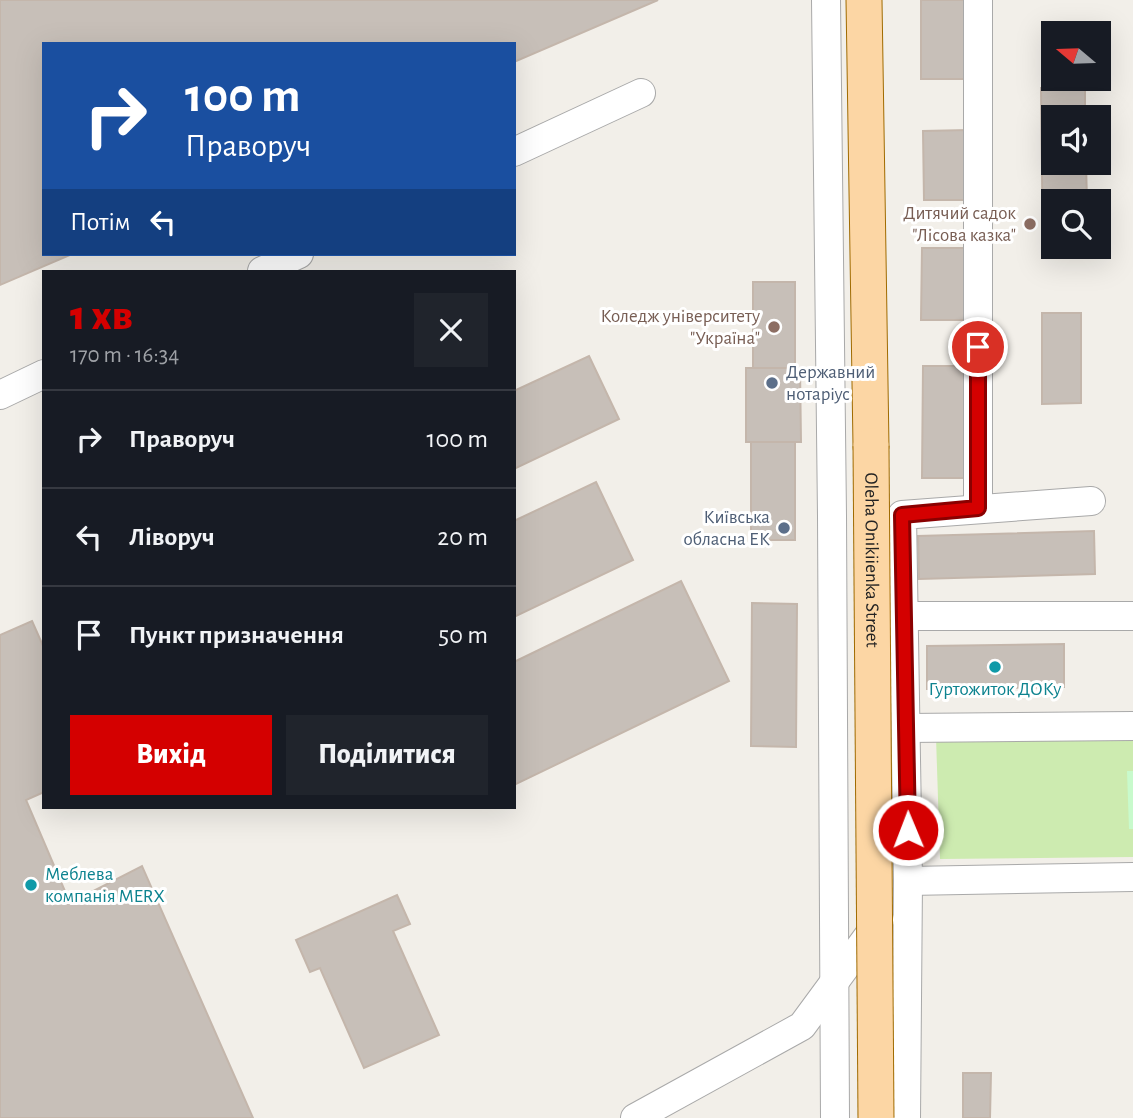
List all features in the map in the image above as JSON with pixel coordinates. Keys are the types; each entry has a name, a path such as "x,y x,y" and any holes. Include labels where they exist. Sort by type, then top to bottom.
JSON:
{"main road":[{"name":"Oleha Onikiienka Street","path":"864,0 871,446 876,1118"}],"street":[{"path":"826,0 835,1118"},
{"path":"978,0 978,508"},
{"path":"516,151 641,93"},
{"path":"264,270 295,256"},
{"path":"0,395 42,375"},
{"path":"906,1118 908,881 902,515 1091,501"},
{"path":"905,617 1133,616"},
{"path":"906,728 1133,726"},
{"path":"908,881 1133,877"},
{"path":"635,1118 802,1026 908,881"}],"green space":[{"path":"1133,736 1133,857 940,859 936,737"},
{"path":"1127,771 1133,771 1133,829 1129,829"}],"building":[{"path":"0,0 658,0 516,61 516,42 42,42 42,256 67,256 0,285"},
{"path":"921,0 969,0 969,79 921,79"},
{"path":"1041,91 1085,91 1085,105 1041,105"},
{"path":"968,130 969,200 924,200 923,131"},
{"path":"1042,175 1086,175 1087,189 1042,189"},
{"path":"922,248 971,248 971,320 921,320"},
{"path":"753,282 795,282 795,368 753,368"},
{"path":"1042,313 1081,313 1081,403 1042,404"},
{"path":"589,356 619,419 516,468 516,390"},
{"path":"923,366 965,366 965,478 922,478"},
{"path":"746,368 800,368 801,442 746,442"},
{"path":"751,442 795,442 795,540 751,540"},
{"path":"596,482 633,560 516,616 516,520"},
{"path":"1094,531 1095,574 919,579 918,536"},
{"path":"681,581 729,681 516,784 516,661"},
{"path":"752,603 797,604 796,747 751,746"},
{"name":"Меблева компанія MERX","path":"32,621 42,644 42,793 26,800 70,903 142,866 253,1118 0,1118 0,635"},
{"name":"Гуртожиток ДОКу","path":"1064,644 1064,687 927,689 927,646"},
{"path":"397,895 410,924 393,931 439,1035 364,1068 320,968 310,972 296,940"},
{"path":"963,1073 991,1073 990,1118 963,1118"}],"place":[{"name":"Дитячий садок \"Лісова казка\"","path":"1030,224"},
{"name":"Коледж університету \"Україна\"","path":"774,327"},
{"name":"Державний нотаріус","path":"772,383"},
{"name":"Київська обласна ЕК","path":"784,528"},
{"name":"Гуртожиток ДОКу","path":"995,667"},
{"name":"Меблева компанія MERX","path":"31,885"}],"route":[{"path":"908,830 902,515 978,508 978,347"}]}
